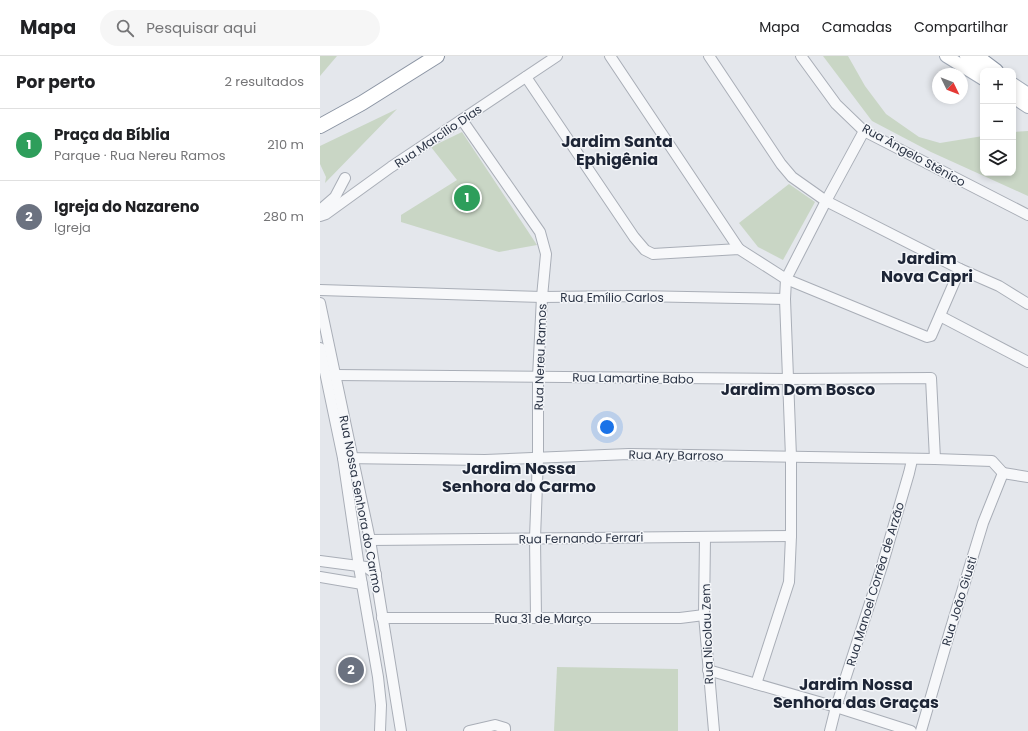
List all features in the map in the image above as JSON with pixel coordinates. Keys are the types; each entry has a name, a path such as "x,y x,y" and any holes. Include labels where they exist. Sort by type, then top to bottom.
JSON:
{"highway":[{"path":"320,126 362,103 437,56"},
{"path":"976,56 992,68"}],"main road":[{"path":"946,56 980,77"},
{"path":"966,56 986,68"},
{"path":"1016,86 1028,94"},
{"path":"1016,99 1028,107"}],"street":[{"name":"Rua Marcílio Dias","path":"320,216 326,214 391,167 557,56"},
{"path":"610,56 739,249 786,279 925,337 931,336 960,269"},
{"path":"709,56 781,164 792,177 826,201 960,269 999,286 1028,304"},
{"name":"Rua Ângelo Stênico","path":"801,56 836,104 864,130 1028,215"},
{"path":"526,77 645,250 653,254 739,249"},
{"name":"Rua Nereu Ramos","path":"462,120 540,232 546,254 542,297 538,377 538,458 535,538 536,618"},
{"path":"756,684 789,582 791,536 791,457 785,298 786,279 864,130"},
{"path":"320,210 335,197 345,178"},
{"name":"Rua Emílio Carlos","path":"320,290 542,297 636,296 785,298"},
{"name":"Rua Nossa Senhora do Carmo","path":"320,303 336,375 348,458 358,567 381,706 380,731"},
{"path":"940,316 1028,362"},
{"name":"Rua Nossa Senhora do Carmo","path":"320,348 370,540 401,731"},
{"name":"Rua Lamartine Babo","path":"336,375 788,379 931,378 935,459"},
{"name":"Rua Ary Barroso","path":"348,458 485,460 629,454 912,460 935,459 992,461 1003,473"},
{"name":"Rua Manoel Corrêa de Arzão","path":"830,731 836,707 882,566 912,460"},
{"path":"1003,473 1028,477"},
{"name":"Rua João Giusti","path":"921,731 983,523 1003,473"},
{"name":"Rua Fernando Ferrari","path":"370,540 791,536"},
{"name":"Rua Nicolau Zem","path":"705,537 704,615 714,731"},
{"path":"320,561 366,567 376,574"},
{"path":"320,577 362,584"},
{"name":"Rua 31 de Março","path":"382,618 680,618 704,615"},
{"path":"708,670 836,707 910,731"},
{"path":"469,731 495,725 505,728 505,731"}],"green space":[{"path":"320,56 337,56 320,76"},
{"path":"823,56 848,56 865,86 886,114 919,137 940,143 980,136 980,174 931,152 872,121"},
{"path":"397,109 325,183 326,177 320,164 320,146"},
{"path":"1028,131 1028,196 984,176 1016,176 1016,132"},
{"path":"462,132 537,245 499,252 401,222 401,215 457,180 431,147"},
{"path":"789,184 815,202 783,260 758,247 739,223"},
{"path":"557,667 678,669 678,731 554,731"}],"place":[{"name":"Praça da Bíblia","path":"467,198"},
{"name":"Igreja do Nazareno","path":"351,670"}],"district":[{"name":"Jardim Santa Ephigênia","path":"617,150"},
{"name":"Jardim Nova Capri","path":"927,267"},
{"name":"Jardim Dom Bosco","path":"798,389"},
{"name":"Jardim Nossa Senhora do Carmo","path":"519,477"},
{"name":"Jardim Nossa Senhora das Graças","path":"856,693"}]}
